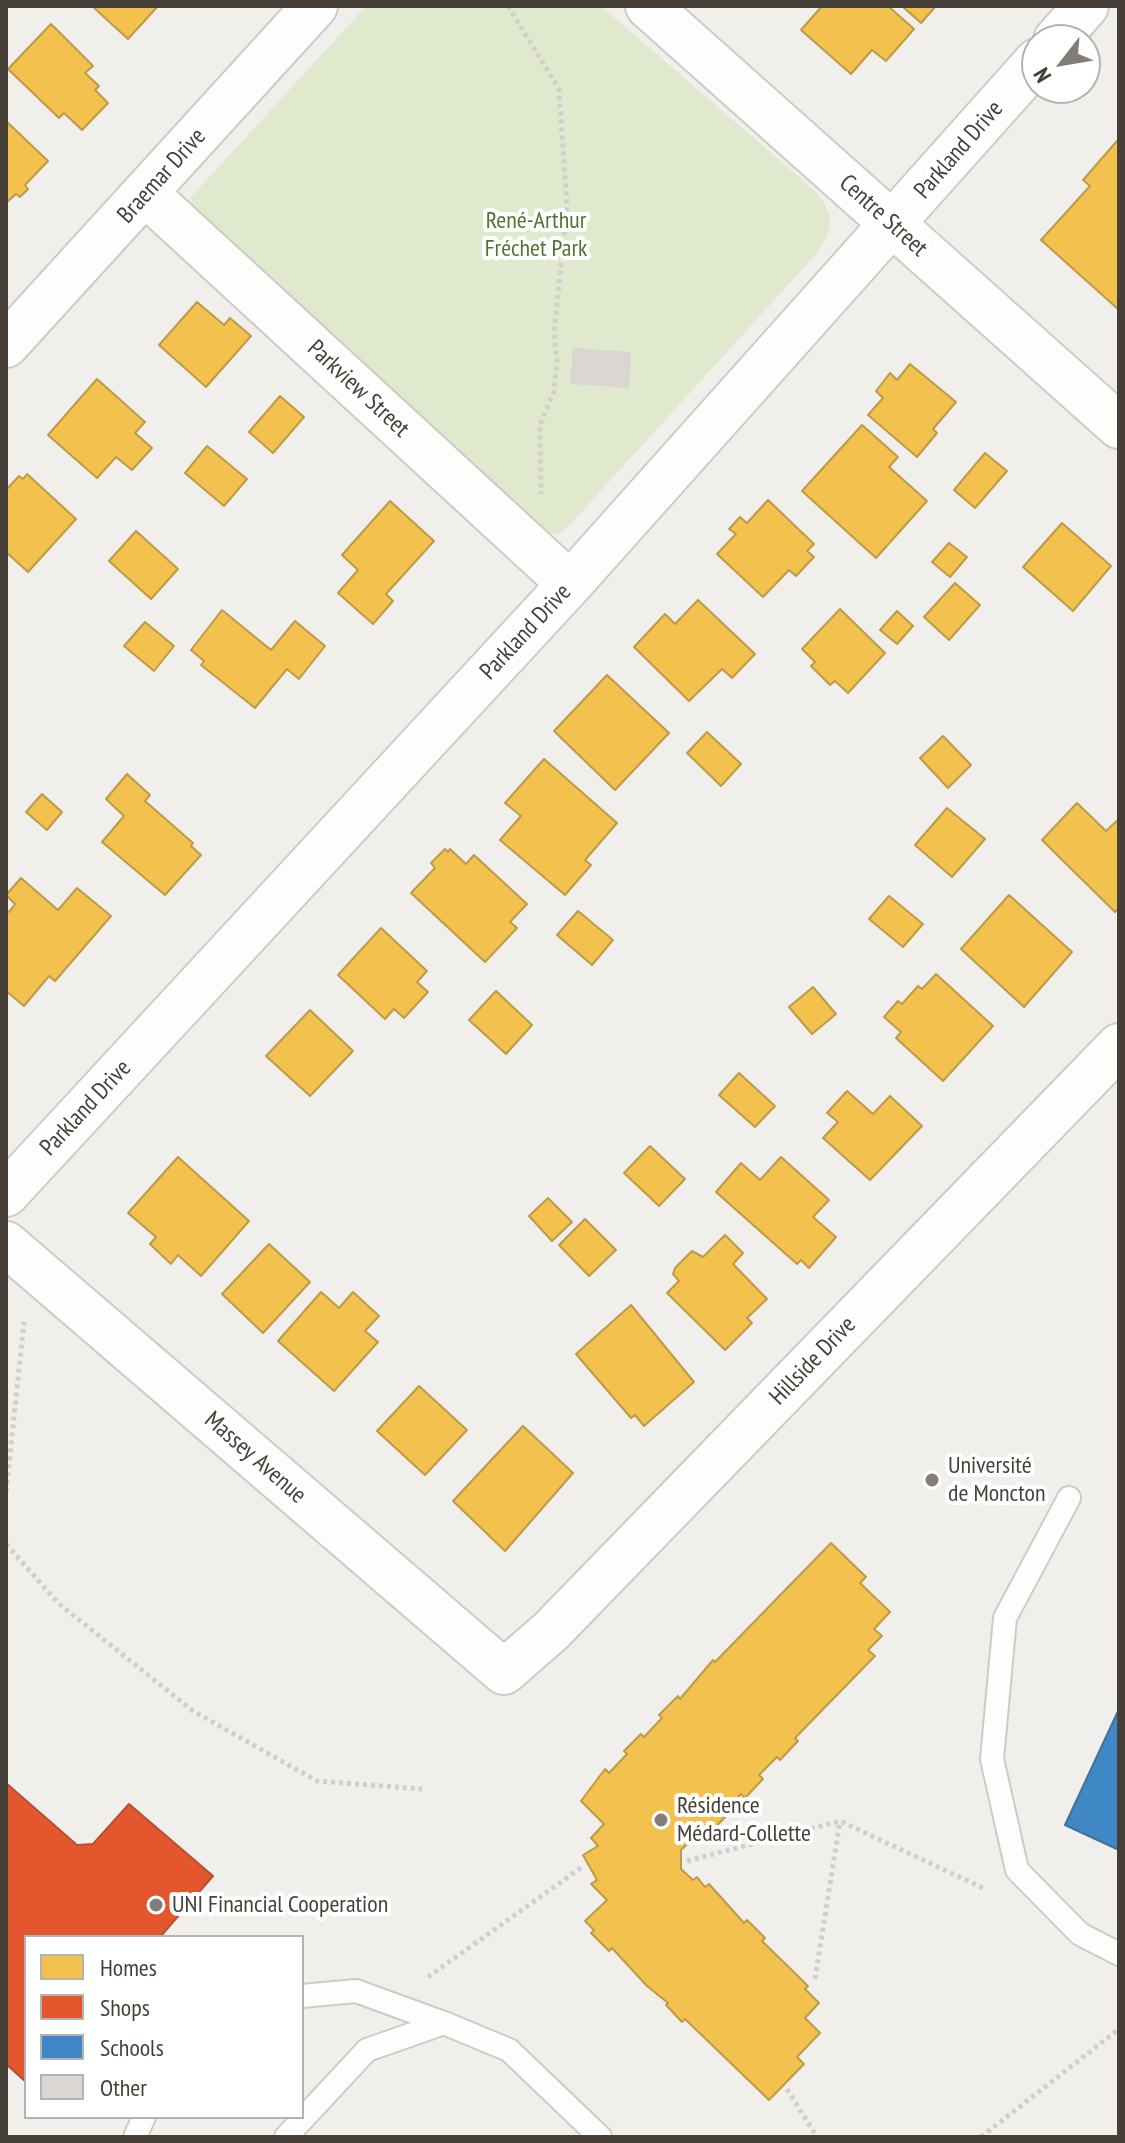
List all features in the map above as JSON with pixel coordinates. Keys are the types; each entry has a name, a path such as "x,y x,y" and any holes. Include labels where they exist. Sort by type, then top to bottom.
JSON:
{"street":[{"name":"Braemar Drive","path":"6,345 315,6"},
{"name":"Centre Street","path":"648,6 1119,426"},
{"path":"1070,24 1086,6"},
{"name":"Parkland Drive","path":"6,1194 570,584 1021,79"},
{"name":"Parkview Street","path":"146,194 570,584"},
{"name":"Hillside Drive","path":"504,1672 551,1631 1119,1046"},
{"name":"Massey Avenue","path":"18,1254 504,1672"}],"lane":[{"path":"1069,1498 1005,1618 992,1759 1017,1870 1080,1934 1119,1954"},
{"path":"304,1996 356,1991 509,2050 600,2137"},
{"path":"304,2118 367,2050 444,2023"},
{"path":"286,2137 303,2119"}],"path":[{"path":"508,6 559,89 567,206 554,333 557,362 554,391 540,425 538,555"},
{"path":"6,1492 18,1254"},
{"path":"6,1544 58,1603 193,1711 317,1781 422,1789"},
{"path":"687,1861 840,1821 995,1894"},
{"path":"815,1979 840,1821"},
{"path":"391,2004 582,1867"},
{"path":"981,2137 1119,2029"},
{"path":"787,2089 817,2137"}],"green space":[{"name":"René-Arthur Fréchet Park","path":"366,6 601,6 814,190 829,213 827,235 818,252 567,528 558,534 540,530 193,213 191,197"}],"building: Homes":[{"path":"92,6 158,6 128,39"},
{"path":"822,6 888,6 914,29 886,61 872,50 851,74 801,30"},
{"path":"902,6 936,6 921,23"},
{"path":"51,24 93,66 85,73 99,86 95,90 108,103 82,130 64,113 59,118 8,69"},
{"path":"6,121 48,161 25,185 28,189 20,197 16,194 6,203"},
{"path":"1117,141 1119,310 1041,240 1090,186 1083,180"},
{"path":"197,302 224,325 230,318 251,336 206,387 159,345"},
{"path":"910,364 956,402 933,429 937,433 917,457 868,415 883,398 876,391 890,373 897,380"},
{"path":"97,379 145,422 135,433 152,448 132,470 116,457 97,478 48,435"},
{"path":"280,396 304,417 273,453 249,432"},
{"path":"862,425 898,457 889,467 927,501 876,558 802,491"},
{"path":"207,446 247,479 224,506 185,473"},
{"path":"985,453 1007,471 975,508 954,490"},
{"path":"27,474 76,519 28,572 6,552 6,490 19,476 23,479"},
{"path":"768,500 814,544 807,551 814,557 796,576 789,570 763,597 717,554 736,534 729,529 740,517 747,523"},
{"path":"390,501 434,541 386,594 393,601 373,624 338,593 358,570 342,555"},
{"path":"1062,523 1111,566 1073,611 1023,567"},
{"path":"136,531 178,569 151,599 109,561"},
{"path":"949,543 967,557 950,577 932,562"},
{"path":"955,583 980,605 949,640 924,617"},
{"path":"698,600 755,654 732,678 722,669 689,701 634,647 665,614 675,624"},
{"path":"840,609 885,653 848,693 835,681 830,685 811,666 815,662 802,649"},
{"path":"222,610 271,650 295,621 325,646 299,679 287,669 255,708 201,665 204,661 191,650"},
{"path":"897,611 913,626 897,644 880,630"},
{"path":"145,622 174,646 154,671 124,646"},
{"path":"607,675 669,733 615,790 554,731"},
{"path":"707,732 741,764 721,786 687,753"},
{"path":"943,736 971,765 948,788 920,758"},
{"path":"544,759 617,823 585,860 591,865 565,895 500,840 521,816 505,803"},
{"path":"127,774 150,795 145,801 193,843 191,846 201,855 165,895 102,842 124,816 106,799"},
{"path":"42,794 62,812 47,830 26,812"},
{"path":"1077,803 1106,831 1119,819 1119,908 1115,912 1042,840"},
{"path":"947,808 985,839 952,877 915,845"},
{"path":"445,849 448,852 450,849 466,864 474,855 527,904 510,922 517,928 485,962 411,893 435,868 431,863"},
{"path":"21,878 58,910 77,888 111,916 55,981 49,976 24,1006 6,991 6,910 9,912 15,904 6,895"},
{"path":"1009,895 1072,952 1024,1007 961,949"},
{"path":"889,896 923,924 903,947 869,919"},
{"path":"578,911 613,940 592,965 557,935"},
{"path":"381,928 427,971 417,982 428,992 404,1018 394,1009 385,1019 338,975"},
{"path":"936,974 993,1026 943,1081 896,1038 901,1032 884,1017 898,1001 902,1004 918,986 922,989"},
{"path":"813,987 836,1014 812,1034 789,1007"},
{"path":"496,991 532,1025 506,1054 469,1020"},
{"path":"310,1010 353,1051 310,1096 266,1056"},
{"path":"739,1073 775,1106 755,1127 719,1095"},
{"path":"847,1091 873,1114 890,1096 922,1126 870,1180 823,1138 838,1122 827,1113"},
{"path":"650,1146 685,1179 659,1206 624,1173"},
{"path":"178,1157 249,1221 201,1276 178,1255 171,1264 150,1244 156,1237 128,1213"},
{"path":"781,1157 829,1200 813,1217 836,1237 809,1268 801,1260 797,1264 716,1192 741,1163 760,1180"},
{"path":"548,1198 572,1222 552,1241 529,1216"},
{"path":"585,1219 616,1250 589,1276 559,1245"},
{"path":"725,1235 743,1253 733,1264 767,1299 747,1318 752,1323 725,1350 667,1293 679,1281 673,1274 675,1268 692,1251 703,1257"},
{"path":"269,1244 310,1282 263,1333 222,1294"},
{"path":"321,1292 339,1308 353,1292 379,1316 365,1331 378,1342 334,1391 278,1341"},
{"path":"631,1305 694,1382 644,1426 635,1415 631,1418 576,1354"},
{"path":"419,1386 467,1430 425,1475 377,1431"},
{"path":"523,1426 573,1473 505,1551 453,1501"},
{"name":"Résidence Médard-Collette","path":"831,1543 866,1577 860,1583 890,1612 874,1629 882,1636 868,1650 875,1656 795,1738 798,1741 780,1760 777,1757 759,1775 763,1779 745,1798 741,1794 723,1812 727,1815 710,1833 707,1831 695,1843 692,1839 681,1850 681,1869 693,1880 697,1877 705,1887 709,1884 744,1923 747,1920 765,1938 762,1941 808,1986 805,1989 819,2003 805,2018 820,2033 797,2057 804,2064 769,2100 685,2019 682,2022 666,2005 668,2003 647,1986 612,1948 609,1951 591,1933 594,1930 585,1921 607,1900 591,1884 597,1880 583,1855 598,1846 591,1838 604,1824 581,1801 605,1769 609,1773 627,1754 624,1751 641,1734 644,1737 662,1718 659,1715 678,1696 680,1699 713,1660 715,1662"}],"building: Shops":[{"path":"6,1783 77,1845 93,1844 129,1804 213,1876 162,1935 24,1935 24,2080 6,2064"}],"building: Schools":[{"path":"1119,1709 1119,1850 1065,1825"}],"building: Other":[{"path":"574,349 630,353 628,387 571,383"}],"place":[{"name":"Université de Moncton","path":"932,1480"},
{"name":"Résidence Médard-Collette","path":"661,1820"},
{"name":"UNI Financial Cooperation","path":"156,1905"}]}
